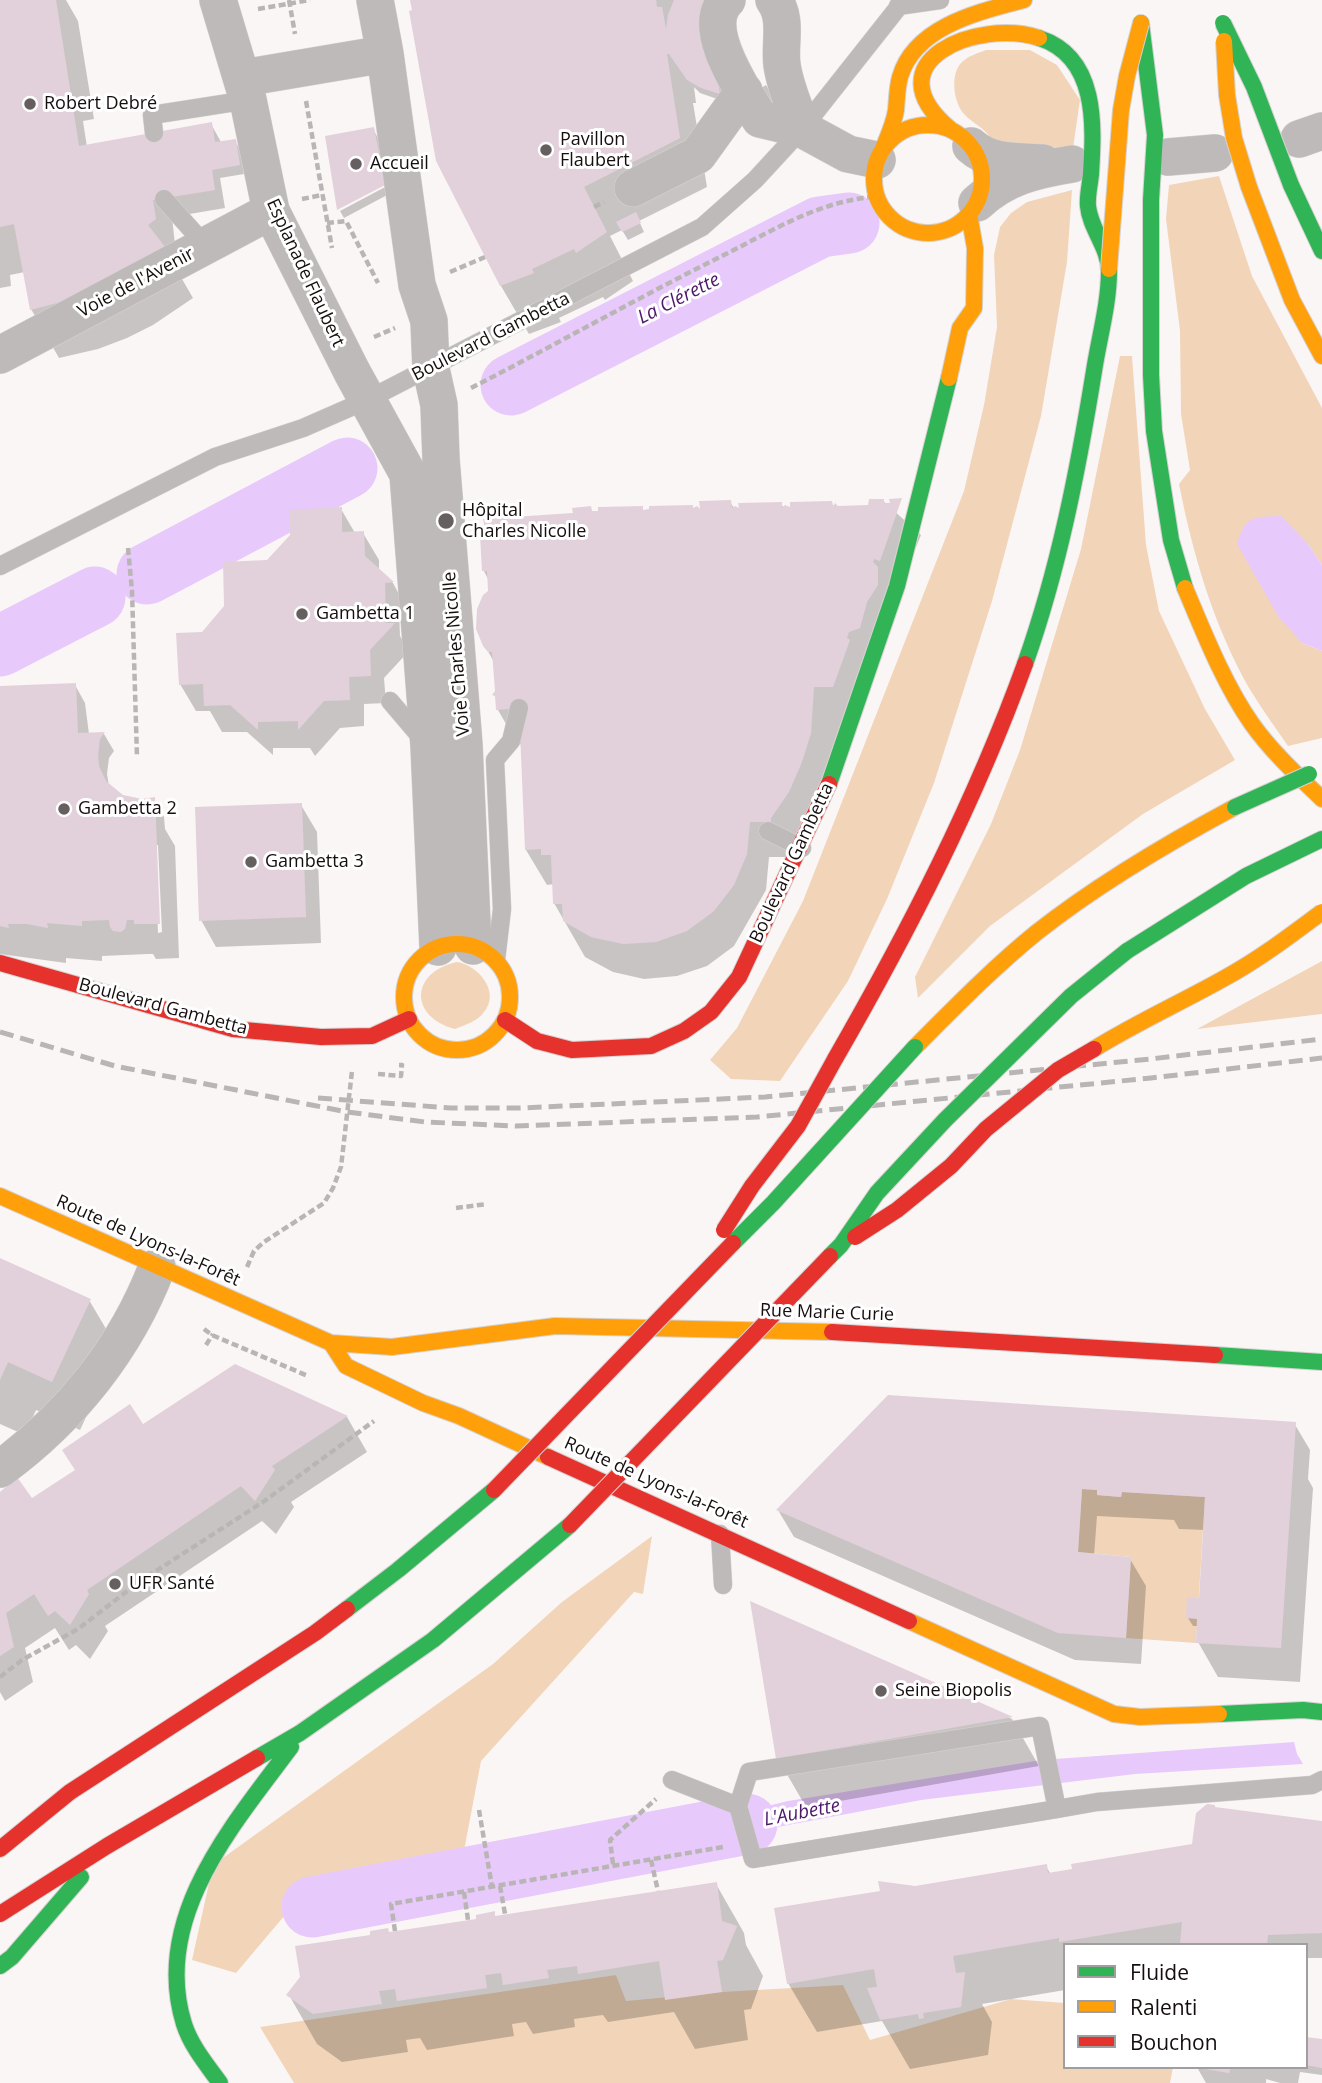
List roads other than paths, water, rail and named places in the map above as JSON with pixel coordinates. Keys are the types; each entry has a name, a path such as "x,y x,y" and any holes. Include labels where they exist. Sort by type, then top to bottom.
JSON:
{"main road":[{"path":"937,244 906,229 884,209 878,197 874,176 895,114 897,89 902,73 908,57 921,42 942,29 977,14 1024,0"},
{"path":"683,1293 752,1186 797,1126 887,970 951,846 1008,714 1051,581 1076,475 1109,269 1121,110 1140,23 1155,135 1151,200 1151,375 1154,430 1171,540 1183,583 1210,648 1251,722 1278,756 1322,799"},
{"path":"1322,251 1291,185 1254,87 1223,23 1227,95 1234,138 1249,187 1292,300 1322,356"},
{"path":"906,229 940,231 959,223 973,209 982,186 980,164 961,137 933,115 922,87 921,76 925,68 938,52 978,33 1002,30 1025,32 1063,52 1084,79 1090,94 1093,130 1088,208 1109,269"},
{"path":"881,153 897,134 915,126 932,125 961,137"},
{"name":"Boulevard Gambetta","path":"506,1020 537,1041 572,1050 651,1046 684,1031 711,1012 739,977 825,797 897,586 960,328 974,308 973,209"},
{"name":"Boulevard Gambetta","path":"956,309 960,328"},
{"path":"0,1849 70,1793 314,1633 398,1570 494,1490 773,1203 915,1047 1044,927 1093,890 1167,843 1234,807 1316,773"},
{"path":"0,1914 107,1846 300,1733 433,1640 569,1525 841,1245 877,1193 945,1120 1071,996 1127,951 1193,907 1255,872 1321,840"},
{"path":"841,1245 897,1210 951,1166 985,1129 1058,1070 1106,1041 1225,978 1285,940 1322,912"},
{"path":"469,951 506,973 510,1005 506,1020 495,1035 482,1045 465,1050 448,1049 432,1044 418,1033 408,1019 404,1002 405,985 412,969 424,955 469,951"},
{"name":"Boulevard Gambetta","path":"0,963 233,1029 321,1037 372,1036 408,1019"},
{"name":"Route de Lyons-la-Forêt","path":"0,1196 331,1343 346,1366 424,1403 459,1416 1114,1714 1140,1717 1303,1710 1322,1712"},
{"name":"Rue Marie Curie","path":"331,1343 417,1351 555,1326 862,1333 1322,1362"},
{"path":"416,1379 424,1403"},
{"path":"220,2083 185,2028 177,1988 177,1946 185,1913 221,1843 300,1733"},
{"path":"12,1817 70,1793"},
{"path":"0,1966 12,1957 107,1846"}],"street":[{"name":"Voie Charles Nicolle","path":"375,0 417,285 429,321 431,369 439,405 425,473 447,746 469,951"},
{"path":"774,0 781,15 781,63 802,129"},
{"path":"724,2 719,19 719,36 724,55 760,119 802,129 848,154 881,153"},
{"name":"Esplanade Flaubert","path":"220,7 246,89 271,211 367,400"},
{"path":"246,89 300,69 385,54"},
{"path":"633,188 698,155 744,91"},
{"path":"961,137 982,156 993,159 1072,164 1034,170 990,191 973,209"},
{"path":"1168,157 1215,153"},
{"name":"Voie de l'Avenir","path":"0,355 271,211"},
{"name":"Voie Charles Nicolle","path":"367,400 425,473"},
{"path":"0,1469 63,1416 103,1369 146,1296 157,1266"}],"lane":[{"path":"901,3 940,0"},
{"name":"Boulevard Gambetta","path":"0,566 215,457 303,428 367,400 702,227 755,180 802,129 901,3"},
{"path":"153,133 152,115 246,89"},
{"path":"164,199 219,239"},
{"path":"390,701 447,746"},
{"path":"469,951 502,909 495,760 511,741 519,708"},
{"path":"768,831 802,848"},
{"path":"720,1534 723,1585"},
{"path":"1057,1807 1040,1726 749,1772 738,1806 750,1851 1097,1802 1312,1785 1322,1780"},
{"path":"672,1780 738,1806"}],"water":[{"path":"1281,516 1308,544 1322,565 1322,651 1302,643 1278,616 1237,544 1247,523 1257,518"},
{"path":"1294,1742 1303,1764 1135,1774 921,1800 666,1848 664,1831 788,1801 1041,1760"}],"waterway":[{"name":"La Clérette","path":"511,385 820,227 849,223"},
{"name":"La Clérette","path":"147,574 347,468"},
{"name":"La Clérette","path":"0,646 95,597"},
{"name":"L'Aubette","path":"312,1907 747,1824"}],"railway":[{"path":"0,1032 115,1066 347,1112 425,1122 516,1126 757,1117 1151,1078 1322,1058"},
{"path":"318,1098 451,1108 520,1108 765,1097 1322,1039"}],"place":[{"name":"Robert Debré","path":"30,104"},
{"name":"Pavillon Flaubert","path":"546,150"},
{"name":"Accueil","path":"356,164"},
{"name":"Hôpital Charles Nicolle","path":"446,521"},
{"name":"Gambetta 1","path":"302,614"},
{"name":"Gambetta 2","path":"64,809"},
{"name":"Gambetta 3","path":"251,862"},
{"name":"UFR Santé","path":"115,1584"},
{"name":"Seine Biopolis","path":"881,1691"}]}
